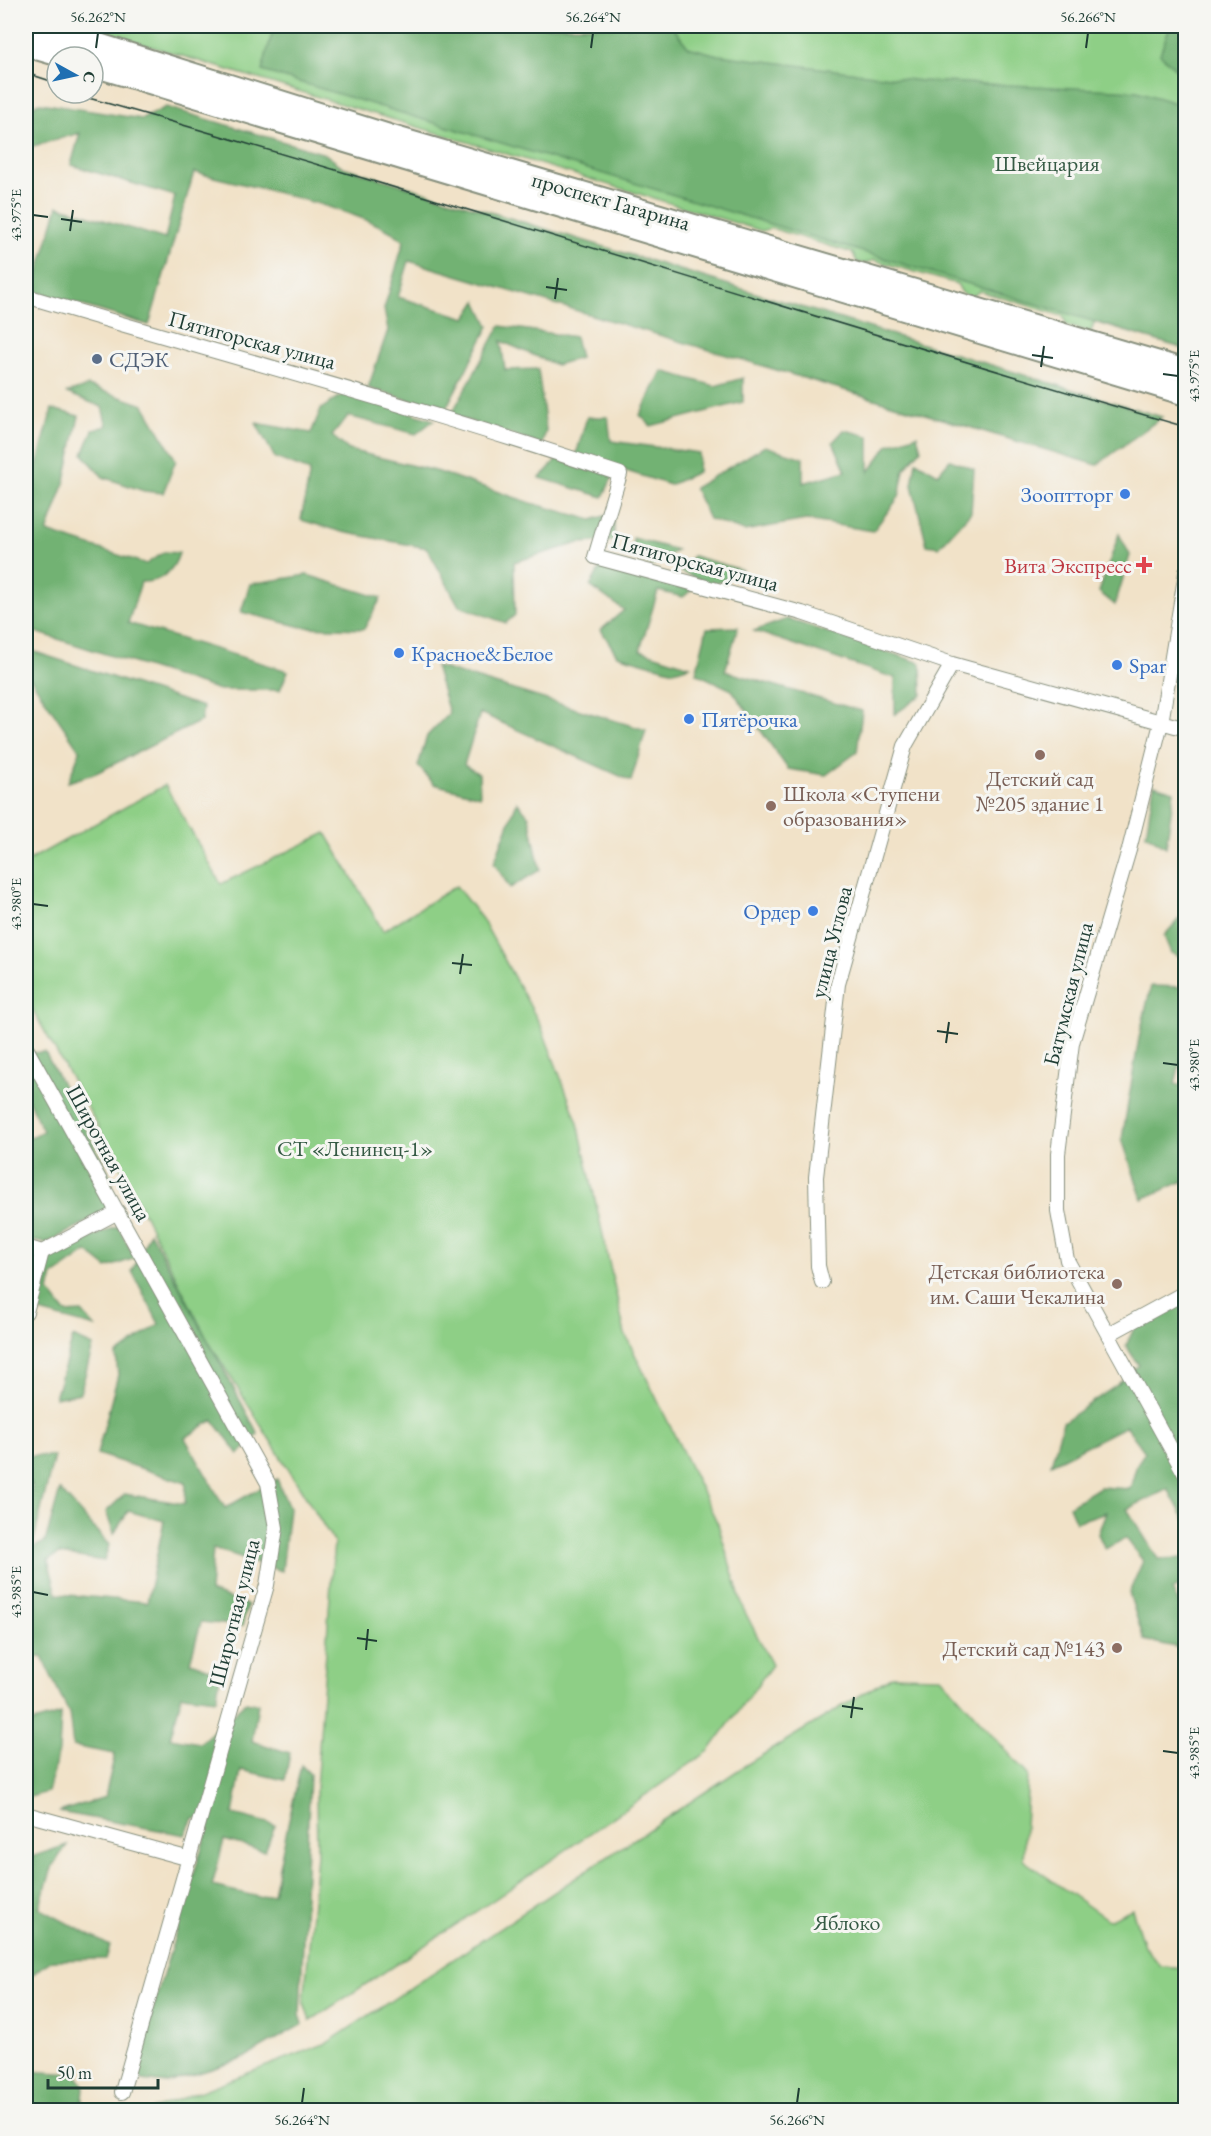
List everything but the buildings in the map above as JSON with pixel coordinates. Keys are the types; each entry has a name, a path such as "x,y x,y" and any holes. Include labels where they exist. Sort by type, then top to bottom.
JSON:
{"main road":[{"name":"проспект Гагарина","path":"38,26 392,137 1185,371"},
{"path":"26,45 45,50"},
{"name":"проспект Гагарина","path":"105,69 1185,394"}],"street":[{"name":"Пятигорская улица","path":"26,296 220,354 360,391 620,474 595,557 802,613 952,664 1185,729"},
{"name":"Батумская улица","path":"1185,572 1161,723 1129,850 1072,1043 1058,1154 1058,1211 1067,1260 1185,1476"},
{"name":"улица Углова","path":"822,1282 818,1266 816,1177 838,984 905,746 952,664"},
{"name":"Широтная улица","path":"26,1048 268,1483 276,1528 267,1585 122,2092"},
{"path":"26,1247 42,1252 118,1212"},
{"path":"26,1312 42,1252"},
{"path":"1109,1334 1185,1292"},
{"path":"26,1814 190,1859"}],"green space":[{"name":"Швейцария","path":"83,26 1185,26 1185,349 1094,322 1091,332 1067,326 1063,316 980,291 971,297 962,293 957,284 874,260 865,264 857,262 853,253 771,228 762,231"},
{"name":"Швейцария","path":"274,26 672,26 688,47 718,55 921,81 1137,91 1185,106 1185,349 262,71"},
{"path":"1170,26 1185,26 1185,71 1181,74 1160,54"},
{"path":"40,103 142,119 166,107 325,154 343,167 1162,417 1097,465 409,261 398,297 466,318 477,301 489,326 445,410 368,388 388,330 384,309 404,241 389,230 365,220 305,200 194,172 149,325 33,291 58,206 165,239 175,196 71,165 80,133 26,148 26,107"},
{"path":"500,326 575,337 580,358 556,365 501,341 505,370 538,369 546,430 542,445 451,415"},
{"path":"662,371 715,386 743,378 743,402 651,426 640,415"},
{"path":"88,386 144,405 176,460 163,493 144,491 103,477 83,454 93,430 107,426 102,407 67,393"},
{"path":"345,393 434,420 416,434 348,416 332,436 349,450 439,472 531,503 592,520 614,513 614,541 579,543 514,562 515,615 506,623 459,606 427,548 342,532 301,520 310,471 275,458 256,423 311,433 321,409"},
{"path":"52,409 79,416 64,485 47,532 146,564 164,552 179,553 174,565 165,575 148,582 141,582 128,623 288,671 280,690 219,690 26,629 26,506"},
{"path":"587,417 608,417 611,441 699,453 698,472 670,485 576,455"},
{"path":"844,430 869,436 869,472 888,445 917,435 921,449 904,470 899,497 873,531 806,520 744,531 709,519 694,488 765,446 803,458 803,483 846,471 833,442"},
{"path":"560,456 613,476 603,497 540,478"},
{"path":"950,460 974,469 971,512 939,547 927,545 912,485 916,461 938,474"},
{"path":"1119,534 1130,555 1115,605 1099,592"},
{"path":"633,538 677,550 653,566 632,558"},
{"path":"693,556 742,570 714,585 678,571"},
{"path":"602,565 692,590 683,597 658,591 640,650 690,666 674,671 617,655 601,630 624,610 590,586"},
{"path":"307,575 381,598 364,629 302,627 241,612 250,584"},
{"path":"787,619 921,663 922,695 895,714 895,678 754,631"},
{"path":"738,627 725,671 862,711 857,752 826,775 788,769 732,690 696,673 707,628"},
{"path":"26,649 203,707 201,721 96,773 68,782 80,751 31,679 26,677"},
{"path":"435,666 646,730 631,781 480,713 464,765 479,774 480,796 434,784 418,766 427,736 449,713"},
{"name":"СТ «Ленинец-1»","path":"165,785 221,884 326,833 383,931 456,886 482,919 541,1026 578,1123 625,1334 718,1524 743,1608 772,1665 709,1751 495,1899 310,2021 304,2003 317,1855 316,1789 334,1542 208,1341 118,1162 26,998 26,862"},
{"path":"1154,785 1174,791 1166,847 1146,834"},
{"path":"517,802 529,816 540,870 510,888 494,863"},
{"path":"1185,912 1185,959 1171,953 1164,936"},
{"path":"1151,986 1185,987 1185,1042 1175,1084 1185,1087 1186,1180 1142,1199 1122,1139 1139,1038"},
{"path":"45,1052 112,1179 107,1211 47,1243 26,1240 26,1140 43,1131 26,1096 26,1053"},
{"path":"118,1226 135,1258 107,1268 87,1252 53,1276 49,1291 66,1313 82,1312 95,1327 32,1310 47,1257"},
{"path":"150,1232 258,1434 239,1454 213,1420 185,1438 225,1508 277,1479 289,1508 282,1571 213,1548 210,1592 248,1605 242,1626 201,1622 190,1662 221,1673 216,1699 182,1695 170,1738 200,1743 246,1702 258,1704 252,1741 290,1753 285,1780 241,1770 233,1814 275,1825 265,1851 224,1840 212,1886 259,1897 273,1894 301,1765 310,1774 300,2015 303,2024 240,2060 167,2083 141,2080 135,2067 211,1818 193,1818 185,1835 59,1812 105,1797 115,1754 73,1746 69,1713 42,1657 26,1658 26,1524 32,1485 26,1482 26,1456 54,1456 32,1548 45,1542 60,1490 109,1545 104,1561 59,1554 48,1560 57,1594 147,1602 164,1521 128,1511 114,1534 106,1512 125,1494 185,1504 186,1483 97,1454 118,1375 116,1355 159,1324 132,1271"},
{"path":"1185,1299 1185,1520 1168,1489 1127,1509 1158,1559 1185,1558 1185,1582 1172,1590 1185,1616 1185,1649 1144,1640 1129,1593 1143,1561 1126,1538 1105,1549 1098,1534 1106,1512 1076,1522 1069,1506 1100,1487 1130,1489 1137,1464 1145,1452 1126,1426 1051,1464 1063,1422 1117,1385 1139,1365 1126,1346 1135,1326"},
{"path":"73,1337 93,1346 80,1393 55,1398"},
{"name":"Яблоко","path":"892,1676 941,1677 1028,1775 1023,1860 1108,1920 1132,1909 1144,1946 1161,1966 1185,1968 1185,2110 151,2110 327,2043 746,1765"},
{"path":"26,1712 30,1723 61,1714 59,1751 48,1792 26,1798"},
{"path":"67,1845 53,1865 39,1908 110,1946 106,1959 52,1960 26,1979 26,1875 31,1857"},
{"path":"26,2071 76,2074 84,2087 82,2110 26,2110"}],"tram line":[{"path":"26,73 45,79"},
{"path":"105,103 350,174 1186,427"}],"place":[{"name":"СДЭК","path":"97,359"},
{"name":"Зооптторг","path":"1125,494"},
{"name":"Вита Экспресс","path":"1144,565"},
{"name":"Красное&Белое","path":"399,653"},
{"name":"Spar","path":"1117,665"},
{"name":"Пятёрочка","path":"689,719"},
{"name":"Детский сад №205 здание 1","path":"1040,755"},
{"name":"Школа «Ступени образования»","path":"771,806"},
{"name":"Ордер","path":"813,911"},
{"name":"Детская библиотека им. Саши Чекалина","path":"1117,1284"},
{"name":"Детский сад №143","path":"1117,1648"}]}
